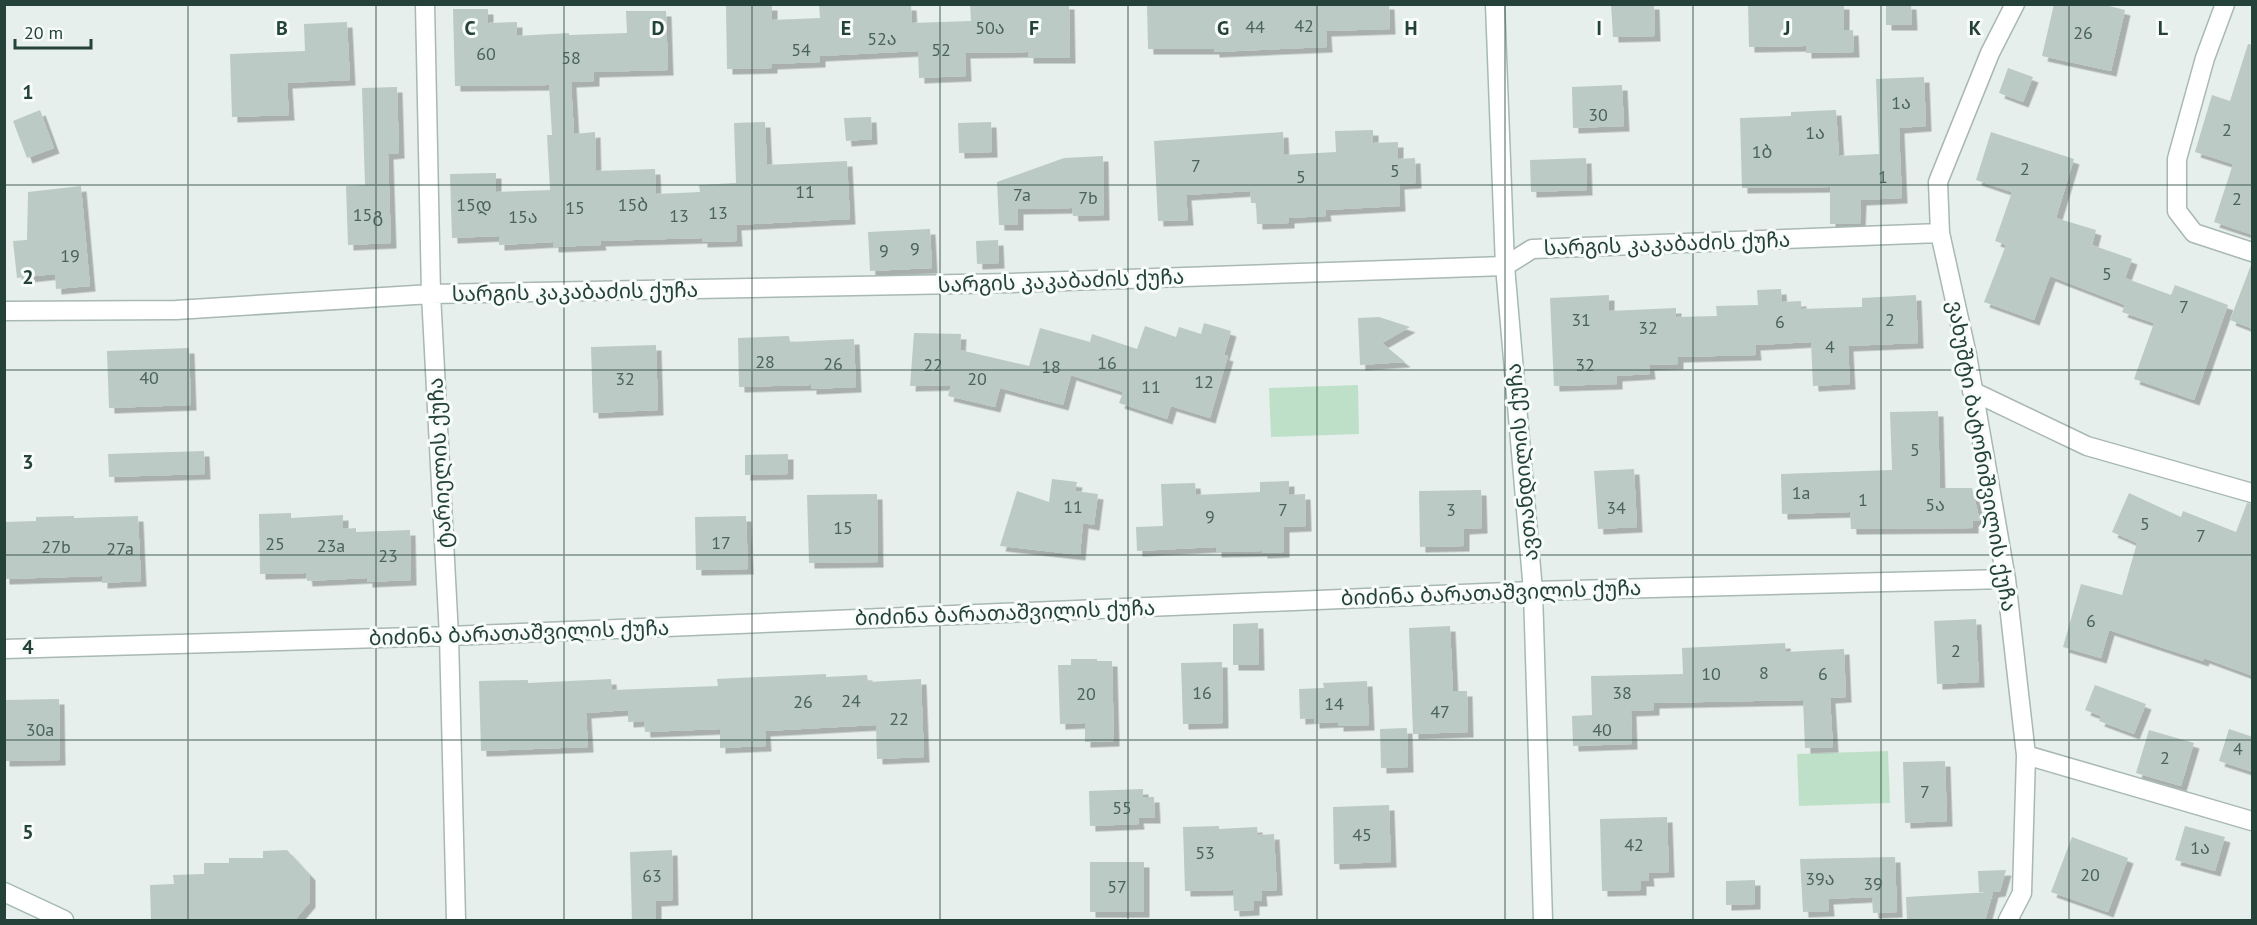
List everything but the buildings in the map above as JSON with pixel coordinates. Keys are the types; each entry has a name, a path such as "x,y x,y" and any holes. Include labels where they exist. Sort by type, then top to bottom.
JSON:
{"street":[{"name":"ტარიელის ქუჩა","path":"425,4 431,294 449,636 456,921"},
{"name":"ავთანდილის ქუჩა","path":"1495,4 1505,266 1533,591 1544,921"},
{"name":"ვახუშტი ბატონიშვილის ქუჩა","path":"2008,921 2022,893 2026,755 2006,579 1967,355 1940,233 1938,182 1990,53 2016,4"},
{"path":"2225,4 2205,58 2177,159 2177,211 2194,233 2253,252"},
{"name":"სარგის კაკაბაძის ქუჩა","path":"4,311 176,310 431,294 1024,283 1505,266 1532,249 1940,233"},
{"path":"1972,391 2088,446 2253,493"},
{"name":"ბიძინა ბარათაშვილის ქუჩა","path":"4,649 449,636 1533,591 2006,579"},
{"path":"2026,755 2253,821"},
{"path":"4,892 64,921"}],"green space":[{"path":"1358,385 1359,434 1271,437 1269,388"},
{"path":"1888,751 1890,803 1799,806 1797,754"}]}
